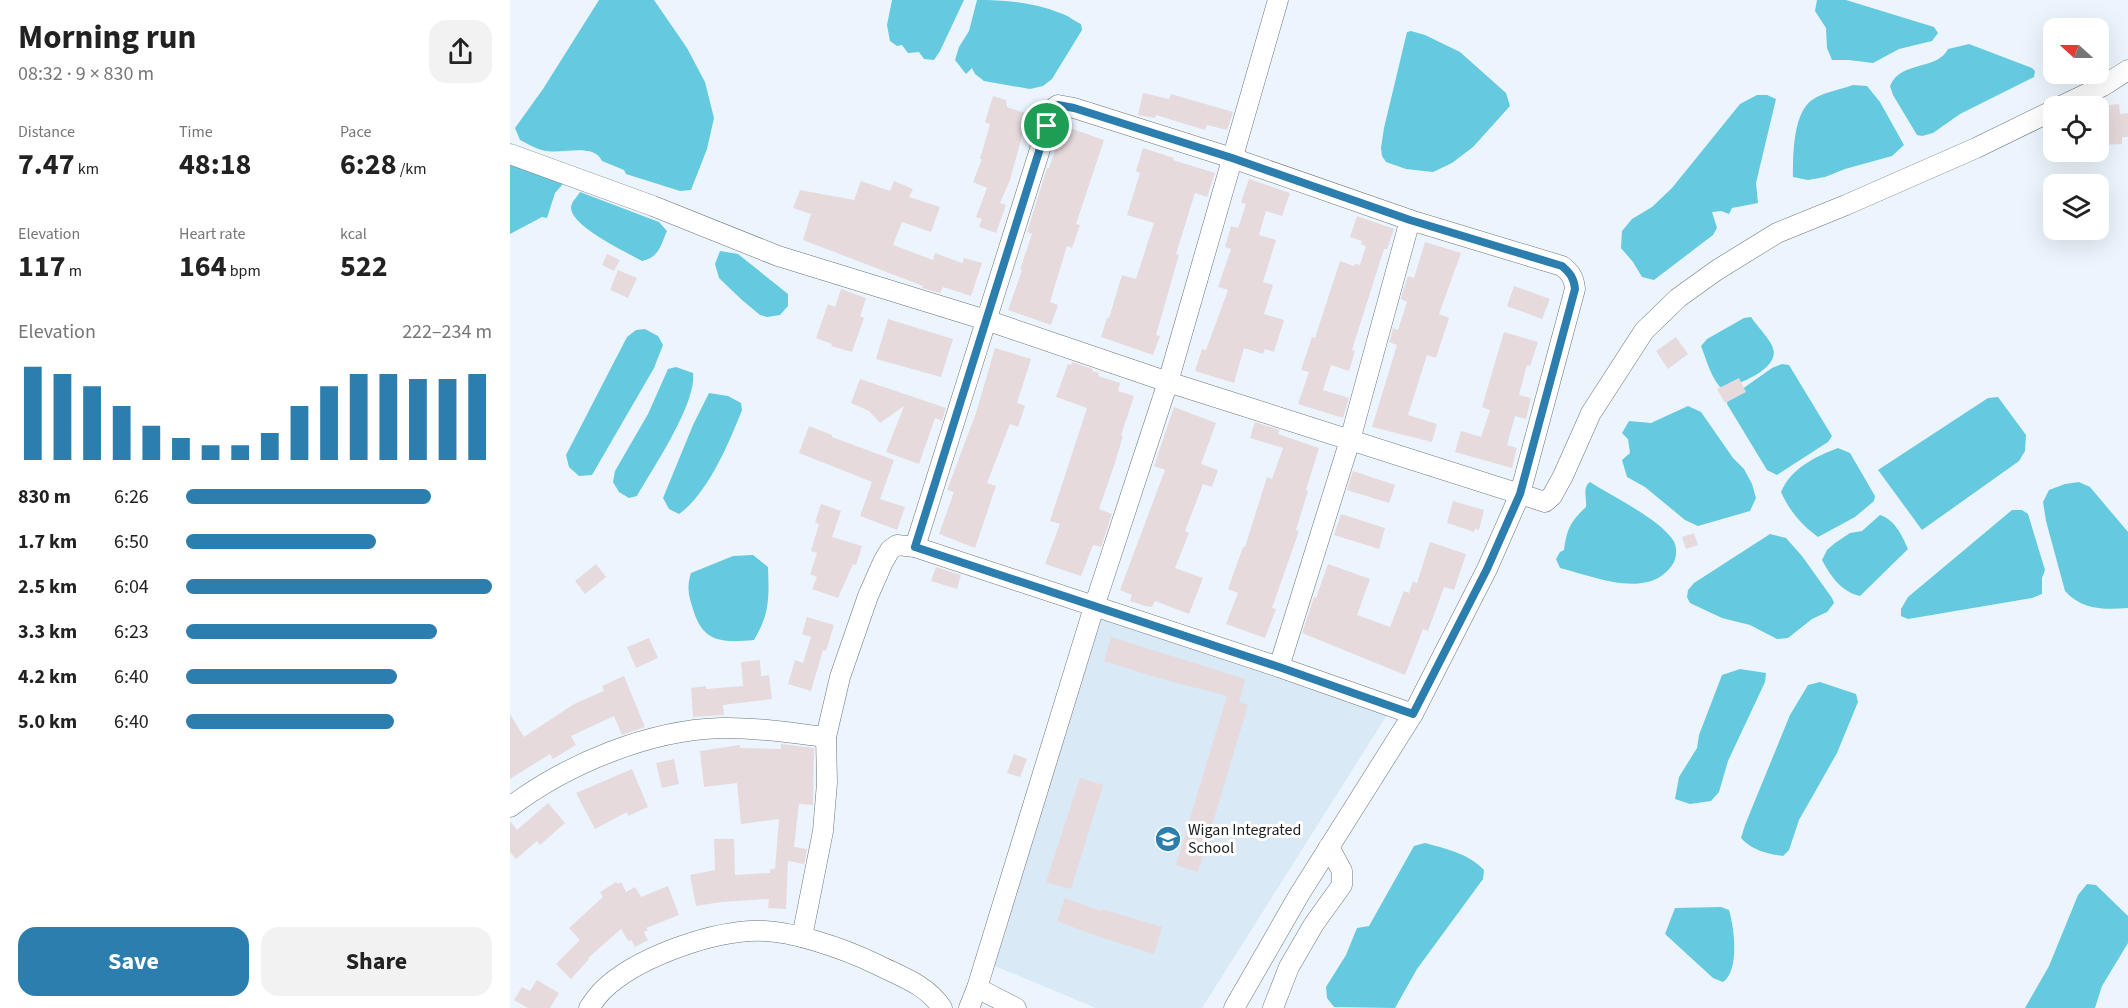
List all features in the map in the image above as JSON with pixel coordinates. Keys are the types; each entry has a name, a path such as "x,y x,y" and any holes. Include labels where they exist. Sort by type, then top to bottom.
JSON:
{"street":[{"path":"969,1008 1094,607 1168,382 1278,0"},
{"path":"2082,96 2128,70"},
{"path":"915,547 1047,126 1054,108 1058,105 1232,158 1410,220 1562,266 1570,273 1575,289 1520,494 1487,569 1413,714 1299,895 1234,1008"},
{"path":"510,154 654,206 778,256 986,320 1168,382 1545,502 1552,496 1563,476 1591,413 1644,331 1678,298 1717,270 1777,233 1976,148 2043,115"},
{"path":"1279,667 1350,440 1410,220"},
{"path":"802,937 823,831 827,783 826,737 840,677 868,596 883,562 890,550 897,546 915,547 1279,667 1413,714"},
{"path":"510,807 558,776 619,749 671,735 721,728 826,737"},
{"path":"1273,1008 1289,967 1314,924 1342,885 1342,871 1329,847"},
{"path":"589,1008 603,990 632,969 669,950 716,936 752,931 802,937 866,959 929,992 942,1008"},
{"path":"977,988 1016,1008"}],"shaded area":[{"name":"Wigan Integrated School","path":"1096,617 1387,715 1202,1008 1096,1008 990,964"}],"water":[{"path":"599,0 654,0 687,48 705,82 714,118 707,149 691,190 680,191 626,174 624,170 602,161 592,152 547,151 520,140 515,128 543,89"},
{"path":"892,0 964,0 934,60 924,59 919,52 908,53 902,45 897,46 890,41 887,25"},
{"path":"977,0 1008,1 1040,6 1063,14 1081,24 1082,30 1052,79 1043,86 1030,89 984,81 975,74 972,68 966,74 955,60 959,47 969,31"},
{"path":"1817,0 1846,0 1934,27 1938,33 1932,41 1899,49 1873,63 1832,60 1827,48 1826,28 1815,11"},
{"path":"1407,32 1425,35 1460,52 1506,93 1510,106 1473,147 1452,163 1433,172 1406,169 1386,162 1382,156 1384,128"},
{"path":"1969,44 2032,68 2035,71 2034,77 1960,114 1933,133 1917,135 1890,86 1902,72 1936,60 1948,49"},
{"path":"1853,85 1867,86 1880,102 1904,145 1892,156 1825,177 1808,180 1793,177 1795,135 1801,114 1806,106 1821,95"},
{"path":"1757,95 1767,95 1776,99 1756,183 1758,203 1732,208 1729,214 1721,211 1712,212 1717,228 1713,235 1654,280 1642,277 1621,248 1622,231 1632,219 1652,207 1672,188 1740,104"},
{"path":"510,160 563,180 555,193 547,218 542,217 510,234"},
{"path":"580,192 659,222 667,231 656,254 642,261 601,238 580,223 571,208"},
{"path":"720,251 738,254 788,294 788,306 780,315 767,317 760,315 719,278 715,264"},
{"path":"1751,317 1772,345 1773,356 1770,363 1756,375 1723,390 1712,375 1701,346 1707,339 1744,318"},
{"path":"645,329 658,336 663,345 654,368 592,475 579,476 569,467 566,455 627,337 636,330"},
{"path":"1782,364 1789,365 1832,436 1828,442 1777,475 1767,470 1727,404 1728,399 1772,368"},
{"path":"676,367 693,373 688,401 672,435 637,496 629,498 619,492 613,482 615,471 648,414 668,369"},
{"path":"709,393 728,396 741,403 742,410 724,452 708,481 690,505 679,514 669,509 663,498 693,425"},
{"path":"1998,397 2026,435 2025,451 2019,461 1922,530 1878,470 1988,398"},
{"path":"1688,406 1701,412 1733,458 1744,469 1756,498 1750,511 1698,526 1685,520 1645,487 1627,477 1622,460 1630,453 1628,439 1622,433 1629,421 1651,423"},
{"path":"1838,448 1850,453 1875,496 1874,501 1855,517 1818,537 1796,517 1781,492 1797,470"},
{"path":"1590,482 1646,516 1673,540 1676,548 1675,559 1664,574 1651,581 1637,584 1605,580 1560,568 1556,559 1564,550 1570,526 1586,507 1585,490"},
{"path":"2079,482 2090,487 2128,532 2128,608 2110,609 2086,605 2065,591 2043,502 2049,490"},
{"path":"2012,510 2022,510 2028,514 2045,570 2042,578 2042,594 2032,598 1908,619 1901,616 1901,609 1908,597"},
{"path":"1880,515 1894,524 1908,549 1860,596 1848,591 1838,583 1822,560 1827,550 1835,543 1850,533 1862,531"},
{"path":"1770,534 1786,538 1802,556 1832,598 1834,603 1827,612 1812,619 1788,638 1777,639 1750,625 1722,618 1690,603 1687,597 1688,590 1694,583"},
{"path":"753,555 768,567 767,605 763,622 754,640 731,641 714,638 701,627 696,618 689,593 691,573 733,556"},
{"path":"1740,669 1766,673 1765,682 1728,761 1719,792 1711,801 1690,804 1675,799 1679,777 1697,748 1699,735 1722,675"},
{"path":"1820,682 1856,694 1858,702 1837,753 1799,820 1789,850 1783,856 1766,853 1750,846 1741,838 1745,825 1790,715 1808,685"},
{"path":"1425,843 1471,859 1484,870 1483,879 1417,969 1395,1008 1334,1007 1327,998 1326,987 1346,955 1357,928 1369,926 1414,846"},
{"path":"2087,884 2096,885 2128,916 2128,943 2102,986 2095,1008 2025,1008 2049,966 2078,895"},
{"path":"1721,907 1729,910 1734,948 1732,968 1723,982 1713,978 1665,934 1675,908"}],"building":[{"path":"1143,93 1169,99 1171,94 1233,112 1227,130 1207,125 1205,130 1156,115 1155,118 1138,115"},
{"path":"993,96 1006,100 1007,107 1028,114 1010,180 1000,203 1006,205 996,233 979,227 982,219 976,217 987,188 973,182 982,159 980,159 990,124 985,122"},
{"path":"2119,104 2120,114 2128,113 2128,137 2122,137 2122,144 2109,145 2109,105"},
{"path":"1064,126 1104,140 1076,224 1080,225 1072,248 1067,246 1050,302 1058,305 1051,325 1008,310 1032,234 1027,232 1047,168 1049,168"},
{"path":"1143,148 1215,173 1207,197 1195,193 1176,254 1179,255 1156,335 1160,336 1153,355 1101,337 1122,275 1136,279 1154,223 1127,215 1140,173 1136,171"},
{"path":"1249,179 1290,193 1282,216 1266,211 1259,235 1276,240 1263,282 1273,285 1264,314 1284,320 1274,352 1265,349 1263,354 1244,348 1234,383 1195,371 1202,349 1206,350 1228,290 1218,287 1231,249 1225,247 1231,226 1238,228 1246,204 1241,202"},
{"path":"861,181 890,191 894,181 913,189 909,197 940,207 931,232 902,222 893,245 933,260 935,253 962,263 964,258 982,263 971,296 943,287 940,293 922,288 923,286 803,240 811,214 793,208 800,190 854,200"},
{"path":"1357,216 1394,229 1387,249 1384,249 1352,350 1355,351 1349,371 1331,365 1323,390 1349,398 1343,418 1298,404 1309,372 1301,370 1312,337 1315,338 1340,261 1354,266 1355,264 1360,265 1366,246 1361,244 1362,241 1350,237"},
{"path":"1425,242 1461,253 1439,314 1449,318 1436,358 1427,355 1408,415 1437,424 1432,442 1372,427 1397,345 1389,342 1393,328 1398,330 1407,302 1401,299 1402,294 1408,276 1414,278"},
{"path":"607,254 620,260 614,271 602,265"},
{"path":"618,270 637,278 628,298 610,290"},
{"path":"1514,286 1550,299 1542,319 1507,306"},
{"path":"841,289 866,298 860,316 864,318 852,352 831,346 832,344 816,338 828,304 835,307"},
{"path":"888,319 953,339 941,377 876,359"},
{"path":"1504,332 1538,342 1530,366 1527,365 1519,395 1531,398 1526,419 1515,416 1507,445 1517,448 1512,468 1455,452 1461,431 1481,437 1490,410 1482,407"},
{"path":"1676,337 1688,354 1668,369 1656,351"},
{"path":"995,348 1031,359 1017,403 1025,406 1018,427 1010,424 987,483 996,486 975,548 939,534 954,492 947,490 976,413"},
{"path":"1072,362 1093,369 1092,371 1099,373 1098,376 1120,383 1118,391 1134,396 1099,509 1112,514 1101,547 1093,545 1081,576 1045,564 1060,524 1050,521 1087,408 1056,397 1068,364 1071,365"},
{"path":"1739,378 1746,392 1725,403 1717,389"},
{"path":"860,379 946,408 942,421 935,418 919,464 886,452 904,406 880,423 869,411 851,403"},
{"path":"1174,407 1216,423 1201,464 1218,470 1212,487 1203,484 1185,531 1189,533 1175,568 1203,578 1189,614 1155,601 1152,607 1130,601 1132,595 1120,590 1165,470 1154,466"},
{"path":"1255,422 1280,430 1278,434 1319,448 1296,530 1299,531 1272,608 1276,609 1265,638 1226,624 1238,593 1228,589 1243,547 1245,547 1267,477 1272,479 1283,448 1250,438"},
{"path":"809,426 894,460 880,499 905,507 897,530 860,516 872,482 799,453"},
{"path":"1353,471 1395,485 1389,503 1347,490"},
{"path":"1453,501 1484,510 1479,530 1475,529 1474,532 1447,523"},
{"path":"821,504 841,511 832,537 862,546 856,565 853,564 838,598 812,589 817,577 810,574 817,553 811,551 819,524 815,523"},
{"path":"1341,514 1385,528 1379,549 1334,535"},
{"path":"1694,533 1698,545 1686,549 1682,537"},
{"path":"1430,542 1466,554 1454,590 1444,587 1428,631 1423,629 1405,675 1302,633 1328,564 1370,579 1357,615 1390,627 1404,591 1409,593 1413,581 1417,583"},
{"path":"596,564 606,577 585,594 575,581"},
{"path":"936,567 961,575 957,589 931,581"},
{"path":"807,617 834,625 826,651 823,650 811,691 788,684 795,660 803,663 811,637 802,634"},
{"path":"1111,637 1245,679 1239,702 1248,705 1198,872 1176,865 1227,696 1104,661"},
{"path":"649,638 658,658 636,668 627,647"},
{"path":"760,660 761,676 769,675 772,699 723,705 724,715 693,717 691,688 743,686 741,662"},
{"path":"624,676 645,727 622,735 614,716 571,736 576,745 553,759 550,754 510,779 510,714 524,737 574,704 604,691 602,686"},
{"path":"781,744 814,748 813,805 799,804 794,847 807,849 806,856 804,864 788,861 786,909 768,908 769,899 696,906 690,875 715,870 714,839 734,839 735,875 770,873 770,869 775,869 779,819 741,824 737,783 704,787 700,751 740,745 740,748 781,749"},
{"path":"1014,754 1027,759 1020,777 1007,773"},
{"path":"674,759 679,784 662,788 656,763"},
{"path":"632,769 648,807 628,816 627,812 595,829 576,793"},
{"path":"1080,778 1103,785 1071,889 1046,882"},
{"path":"548,803 565,823 540,845 537,841 516,859 510,852 510,821 517,830"},
{"path":"616,882 618,884 621,882 626,892 635,887 641,897 668,886 679,915 646,928 648,930 644,932 648,940 635,947 631,940 628,941 621,929 588,958 571,979 556,964 580,940 569,928 603,897 600,892"},
{"path":"1065,898 1101,911 1102,909 1162,927 1154,954 1057,921"},
{"path":"537,980 559,993 550,1008 528,1008 514,1000 522,987 530,991"}],"place":[{"name":"Wigan Integrated School","path":"1168,839"}],"route":[{"path":"1058,105 1065,105 1232,158 1410,220 1562,266 1570,273 1575,289 1520,494 1468,609 1413,714 1279,667 915,547 1047,126 1054,108 1058,105"}]}
